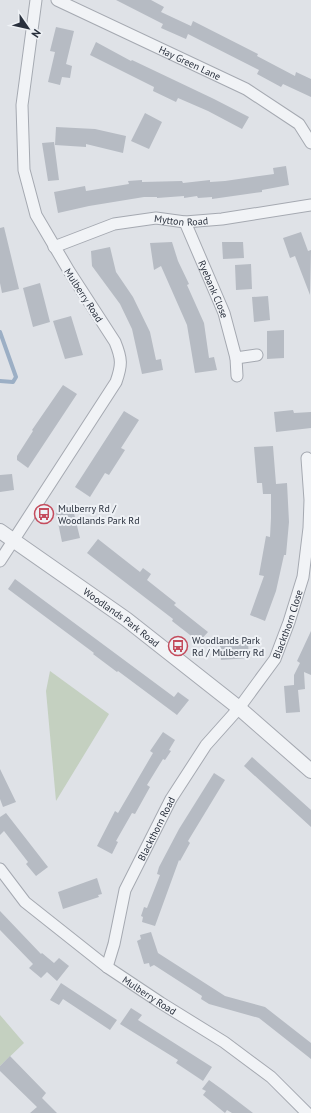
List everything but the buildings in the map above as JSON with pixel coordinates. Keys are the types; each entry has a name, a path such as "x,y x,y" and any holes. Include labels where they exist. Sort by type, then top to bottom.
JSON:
{"street":[{"name":"Mulberry Road","path":"0,560 116,382 121,367 120,353 114,342 54,247 36,215 24,170 22,105 36,0"},
{"name":"Hay Green Lane","path":"57,0 246,89 298,124 311,143"},
{"name":"Mytton Road","path":"54,247 114,224 156,218 185,222 222,219 311,205"},
{"name":"Ryebank Close","path":"185,222 224,313 236,358 237,376"},
{"path":"236,358 257,355"},
{"name":"Blackthorn Close","path":"239,708 275,659 289,622 303,577 309,528 310,500 307,458"},
{"name":"Woodlands Park Road","path":"0,531 126,619 239,708 311,771"},
{"name":"Blackthorn Road","path":"107,967 114,944 124,890 171,799 206,745 239,708"},
{"name":"Mulberry Road","path":"0,869 25,902 107,967 224,1042 271,1076 307,1113"}],"green space":[{"path":"50,671 109,714 56,801 46,691"},
{"path":"0,1015 24,1043 0,1066"}],"waterway":[{"path":"0,332 16,377 13,382 0,381"}],"place":[{"name":"Mulberry Rd / Woodlands Park Rd","path":"44,514"},
{"name":"Woodlands Park Rd / Mulberry Rd","path":"178,646"}]}
